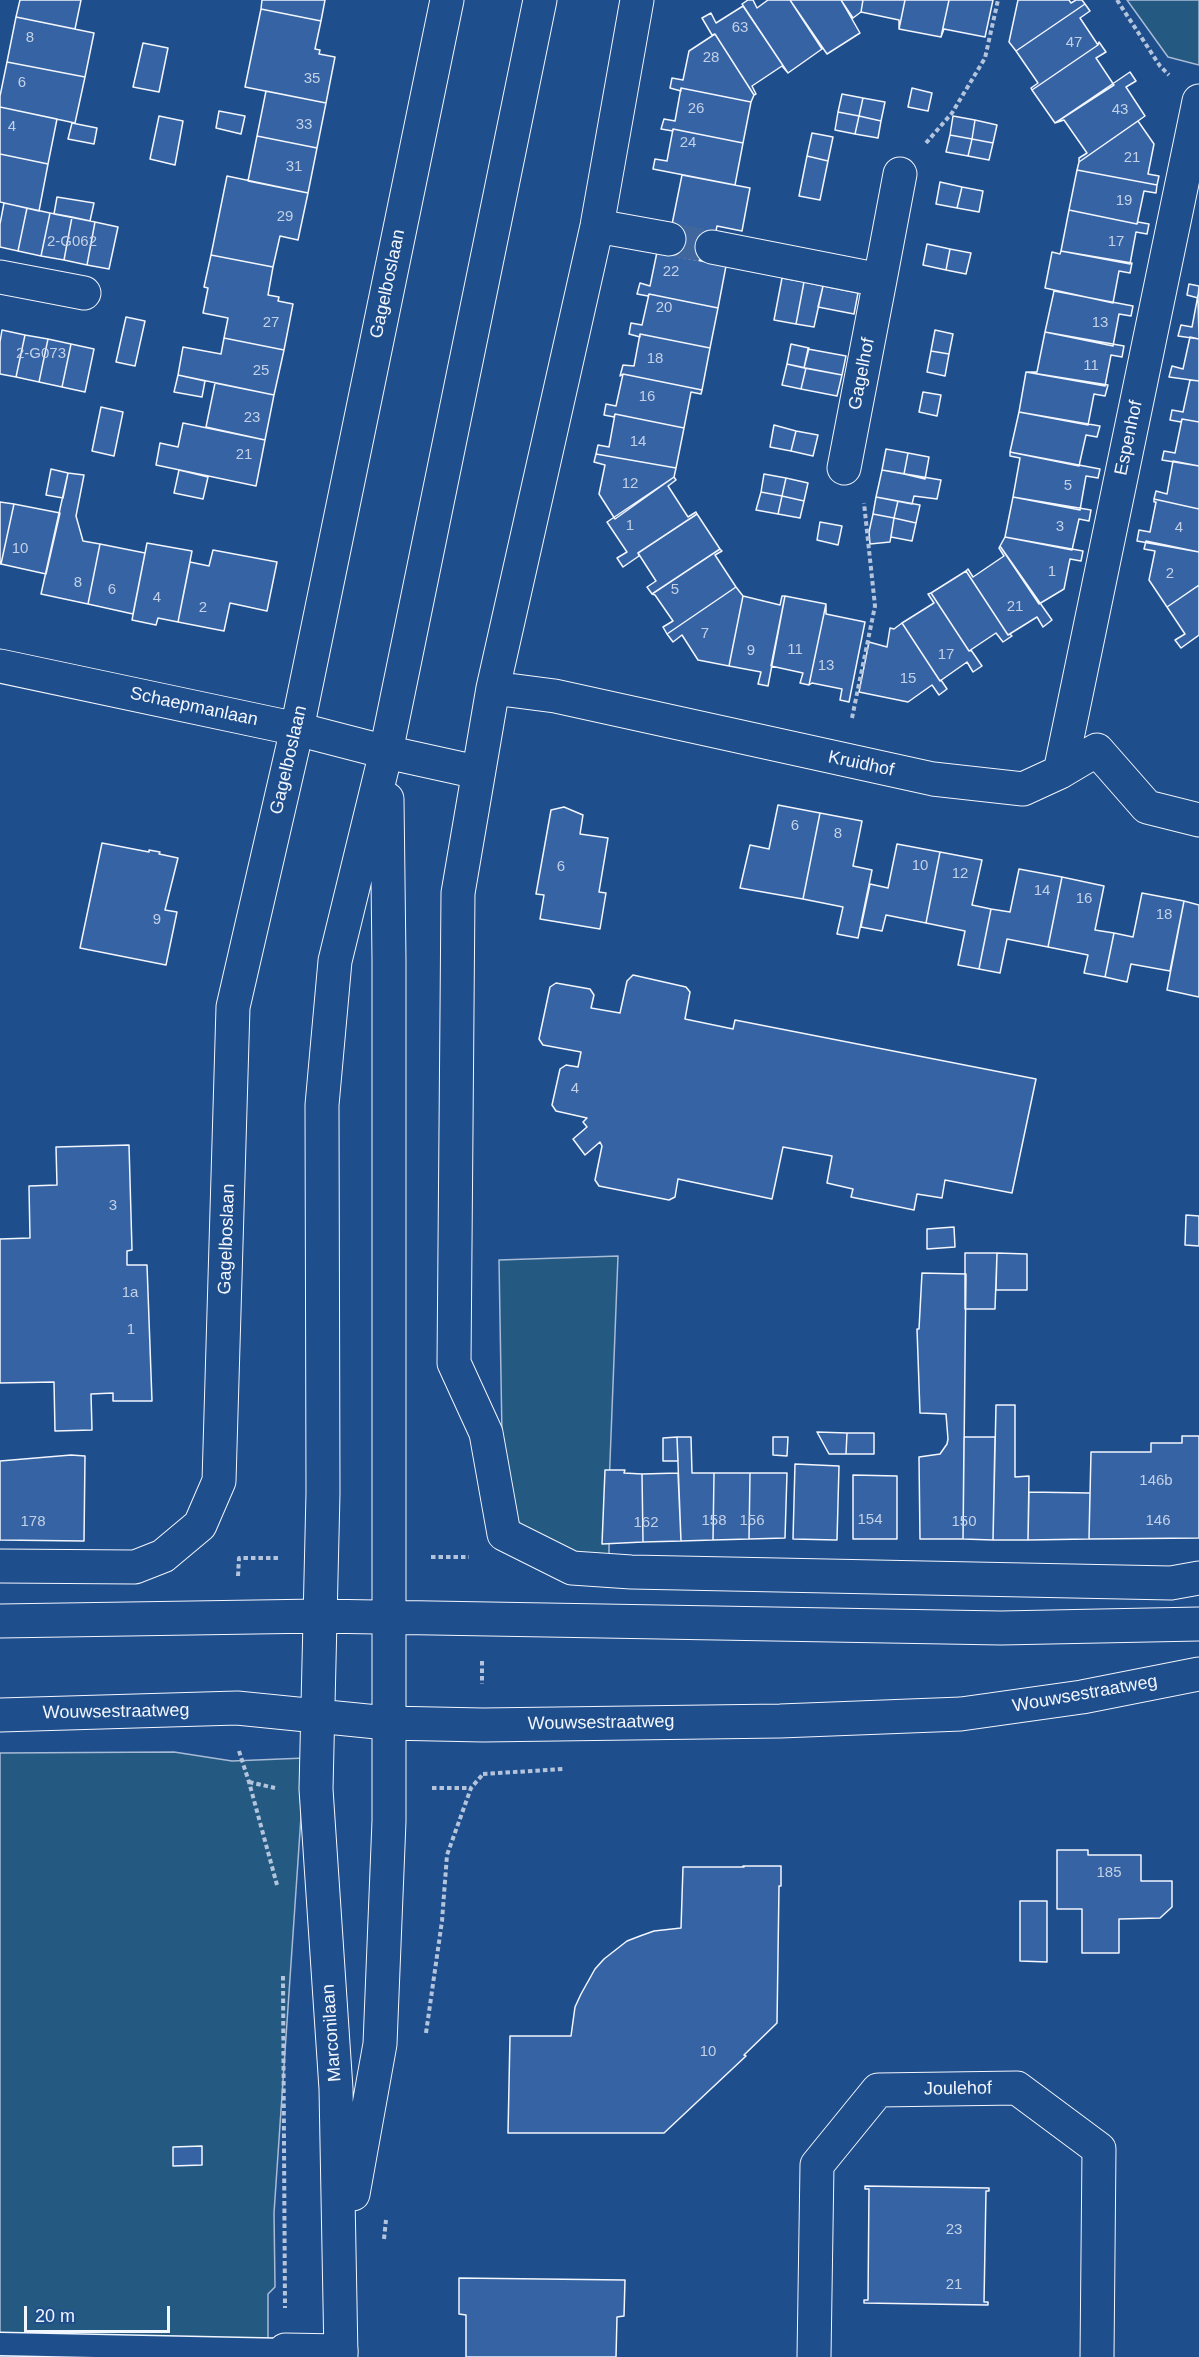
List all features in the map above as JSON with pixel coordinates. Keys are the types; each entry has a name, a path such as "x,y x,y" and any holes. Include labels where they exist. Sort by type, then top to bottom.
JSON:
{"street":[{"name":"Gagelboslaan","path":"0,1566 135,1567 163,1556 200,1525 219,1481 233,1007 297,729 447,0"},
{"path":"316,1715 323,1493 322,1105 335,961 386,752 540,0"},
{"path":"637,0 597,226 493,688 477,771 458,893 454,1363 486,1433 504,1534 572,1568 655,1572 1171,1583 1199,1578"},
{"name":"Espenhof","path":"1060,772 1198,102"},
{"name":"Gagelhof","path":"844,468 900,174"},
{"path":"597,226 669,239"},
{"path":"712,247 880,280"},
{"path":"0,277 84,293"},
{"name":"Schaepmanlaan","path":"0,666 297,729 386,752"},
{"name":"Kruidhof","path":"493,688 555,696 933,779 1023,789 1060,772 1097,750 1147,807 1199,820"},
{"path":"386,752 477,771"},
{"path":"386,752 389,960 387,1723"},
{"path":"0,1621 388,1616 1001,1628 1199,1624"},
{"name":"Wouwsestraatweg","path":"0,1715 237,1708 387,1723 483,1725 780,1721 961,1714 1082,1697 1199,1674"},
{"name":"Marconilaan","path":"316,1715 316,1789 320,1866 336,2089 341,2354"},
{"name":"Marconilaan","path":"341,2354 353,2185 380,2044 389,1821 387,1723"},
{"name":"Joulehof","path":"814,2357 817,2165 878,2090 1017,2088 1099,2149 1097,2357"},
{"path":"285,2350 341,2354"}],"lane":[{"path":"0,2344 285,2350"}],"path":[{"path":"900,174 952,113 985,58 998,0"},
{"path":"1117,0 1160,66 1198,102"},
{"path":"844,468 863,488 875,606 844,760"},
{"path":"482,1618 483,1774"},
{"path":"249,1782 279,1891"},
{"path":"283,1973 285,2350"}],"shaded area":[{"path":"1127,0 1199,0 1199,65 1168,57"},
{"path":"618,1256 609,1487 609,1562 531,1543 507,1528 503,1494 499,1260"},
{"path":"174,1752 232,1761 305,1758 274,2213 275,2287 268,2294 268,2357 0,2357 0,1753"}],"building":[{"path":"20,0 81,0 75,29 16,17"},
{"path":"262,0 325,0 321,21 261,9"},
{"path":"753,0 757,8 768,0 790,0 822,49 788,73 742,4"},
{"path":"790,0 841,0 860,33 827,54"},
{"path":"841,0 863,0 861,12 853,18"},
{"path":"863,0 905,0 899,29 899,20 861,12"},
{"path":"905,0 949,0 941,37 899,29"},
{"path":"949,0 993,0 985,37 944,29 941,37"},
{"path":"1018,0 1069,0 1071,3 1082,0 1085,4 1016,51 1009,42"},
{"path":"1085,4 1090,11 1080,18 1098,45 1032,90 1031,88 1038,83 1016,51"},
{"path":"743,6 788,73 782,66 752,86 756,94 754,95 715,34 712,35 702,18 711,13 716,23"},
{"path":"261,9 321,21 315,49 320,50 319,54 335,57 326,103 245,87"},
{"path":"16,17 94,33 85,77 7,62"},
{"path":"715,34 754,95 751,102 681,88 681,91 670,88 672,78 683,80 689,51"},
{"path":"1099,42 1106,52 1096,58 1114,85 1055,123 1032,90 1098,45"},
{"path":"143,43 168,48 159,92 133,87"},
{"path":"7,62 85,77 75,123 0,107"},
{"path":"1130,72 1136,81 1126,87 1145,116 1079,162 1079,158 1087,153 1064,120 1055,123"},
{"path":"681,88 751,102 743,143 673,129 673,131 661,129 664,119 675,121"},
{"path":"912,88 932,93 928,111 908,107"},
{"path":"266,91 326,103 317,148 257,136"},
{"path":"842,94 863,98 859,116 838,112"},
{"path":"863,98 885,102 881,121 859,116"},
{"path":"0,107 57,119 48,164 0,154"},
{"path":"219,111 245,116 241,134 216,128"},
{"path":"838,112 859,116 855,134 835,130"},
{"path":"159,116 183,121 175,165 150,159"},
{"path":"859,116 881,121 878,138 855,134"},
{"path":"953,116 975,120 972,139 950,135"},
{"path":"975,120 997,125 993,143 972,139"},
{"path":"1138,121 1154,144 1148,174 1159,176 1157,185 1077,170 1079,162"},
{"path":"72,123 97,128 94,144 68,139"},
{"path":"673,129 743,143 735,185 653,169 655,159 667,161"},
{"path":"812,133 833,137 828,161 807,156"},
{"path":"950,135 972,139 968,156 946,152"},
{"path":"257,136 317,148 308,193 248,181"},
{"path":"972,139 993,143 989,160 968,156"},
{"path":"0,154 48,164 39,211 0,202"},
{"path":"807,156 828,161 820,200 799,196"},
{"path":"1077,170 1157,185 1156,193 1144,191 1137,224 1069,210"},
{"path":"682,175 750,188 742,231 717,226 710,262 666,254"},
{"path":"227,176 308,193 298,240 280,236 273,267 211,255"},
{"path":"940,182 962,187 957,208 936,204"},
{"path":"962,187 983,191 979,212 957,208"},
{"path":"57,197 94,203 90,221 54,214"},
{"path":"4,203 27,208 18,251 0,247 0,224"},
{"path":"27,208 50,213 41,256 18,251"},
{"path":"1069,210 1137,224 1138,222 1149,224 1147,234 1136,232 1130,264 1061,251"},
{"path":"50,213 72,217 64,260 41,256"},
{"path":"72,217 95,222 87,265 64,260"},
{"path":"95,222 118,227 109,269 87,265"},
{"path":"927,244 950,249 946,270 923,265"},
{"path":"950,249 971,253 966,274 946,270"},
{"path":"1061,251 1132,263 1130,273 1119,271 1113,303 1045,288 1052,252 1060,254"},
{"path":"657,252 726,266 718,308 649,294 648,296 637,294 640,283 650,286"},
{"path":"211,255 273,267 268,295 279,297 278,301 293,304 284,350 224,338 228,318 203,313 208,288 204,287"},
{"path":"782,278 804,282 796,324 774,320"},
{"path":"804,282 823,286 814,327 796,324"},
{"path":"1189,284 1199,286 1198,298 1187,295"},
{"path":"823,286 858,293 854,314 818,307"},
{"path":"1054,291 1133,306 1131,316 1119,314 1113,346 1045,332"},
{"path":"649,294 718,308 710,348 640,334 640,337 629,334 631,323 642,325"},
{"path":"1198,295 1199,339 1178,336 1181,325 1192,327"},
{"path":"126,317 145,321 135,366 116,362"},
{"path":"2,330 25,335 16,377 0,374"},
{"path":"935,330 953,334 949,354 931,351"},
{"path":"1045,332 1124,346 1122,357 1111,355 1105,386 1026,372 1037,372"},
{"path":"640,334 710,348 702,390 623,374 620,376 623,365 634,366"},
{"path":"25,335 48,339 39,382 16,377"},
{"path":"1190,337 1199,339 1199,381 1169,377 1172,366 1183,369"},
{"path":"224,338 284,350 274,395 178,375 183,347 221,354"},
{"path":"48,339 71,344 62,387 39,382"},
{"path":"71,344 94,349 85,392 62,387"},
{"path":"791,344 809,348 804,368 787,364"},
{"path":"808,349 846,356 842,375 804,368"},
{"path":"931,351 949,354 945,376 927,372"},
{"path":"787,364 806,368 801,389 782,385"},
{"path":"806,368 842,375 837,396 801,389"},
{"path":"1026,372 1108,385 1105,396 1094,394 1088,425 1019,412"},
{"path":"623,374 702,390 701,394 691,392 684,428 615,414 614,417 604,415 606,404 616,406"},
{"path":"178,375 205,381 202,397 174,392"},
{"path":"1190,380 1199,381 1199,422 1182,419 1181,422 1170,420 1172,410 1183,412"},
{"path":"215,383 274,395 265,440 206,427"},
{"path":"923,392 941,395 937,416 919,412"},
{"path":"101,407 123,412 114,456 92,451"},
{"path":"1019,412 1100,426 1097,437 1086,435 1079,466 1010,452"},
{"path":"615,414 684,428 676,468 596,454 598,445 609,447"},
{"path":"1182,419 1199,422 1199,466 1162,460 1164,451 1175,453"},
{"path":"183,423 265,440 256,486 156,465 160,443 178,447"},
{"path":"774,425 796,431 791,451 770,447"},
{"path":"796,431 818,435 813,456 791,451"},
{"path":"886,449 908,453 904,474 882,470"},
{"path":"1010,452 1100,469 1098,478 1086,476 1080,510 1013,497 1020,458 1010,456"},
{"path":"908,453 929,457 925,479 904,474"},
{"path":"596,454 676,468 674,477 615,519 599,494 605,465 594,462"},
{"path":"1173,461 1199,466 1199,509 1154,499 1156,491 1167,494"},
{"path":"51,469 68,473 63,498 46,495"},
{"path":"179,470 208,477 203,499 174,493"},
{"path":"882,470 941,480 937,499 914,496 912,504 876,497"},
{"path":"68,473 84,475 76,516 83,541 100,544 88,604 41,594"},
{"path":"764,474 786,478 782,496 761,492"},
{"path":"674,477 676,480 668,486 688,517 696,512 697,514 638,553 639,556 623,567 617,558 627,552 607,522"},
{"path":"786,478 808,483 804,501 782,496"},
{"path":"761,492 782,496 778,514 756,510"},
{"path":"782,496 804,501 800,518 778,514"},
{"path":"876,497 898,501 894,518 873,514"},
{"path":"1013,497 1091,510 1089,521 1079,519 1072,550 1005,537"},
{"path":"1154,499 1199,509 1199,552 1137,541 1139,530 1150,532 1156,502"},
{"path":"898,501 920,505 916,523 894,518"},
{"path":"0,502 14,504 1,564 0,564"},
{"path":"14,504 60,513 46,574 1,564"},
{"path":"697,514 720,549 652,594 647,587 656,581 638,553"},
{"path":"873,514 894,518 890,542 870,544 869,532"},
{"path":"894,518 916,523 912,541 891,537"},
{"path":"820,522 842,526 838,545 817,540"},
{"path":"1005,537 1083,551 1081,561 1070,559 1064,589 1039,604 1000,546"},
{"path":"1146,541 1199,552 1199,585 1167,607 1149,580 1155,551 1144,549"},
{"path":"147,543 192,551 178,622 158,618 156,625 132,620"},
{"path":"100,544 145,553 133,614 88,604"},
{"path":"1000,546 1052,620 1043,627 1037,617 1008,635 966,571 968,569 973,577 1004,556"},
{"path":"720,549 722,551 715,555 736,587 667,634 663,627 673,621 652,594"},
{"path":"213,550 277,562 267,611 230,603 224,631 178,622 190,562 209,566"},
{"path":"966,571 1008,635 1012,636 1003,642 996,633 969,651 931,593"},
{"path":"1199,585 1199,635 1181,648 1175,640 1185,634 1167,607"},
{"path":"736,587 743,596 729,666 698,660 682,635 673,642 667,634"},
{"path":"931,593 969,651 971,650 982,666 973,672 967,662 940,681 902,623 934,603 928,594"},
{"path":"743,596 780,605 782,596 785,596 768,686 758,684 761,672 729,666"},
{"path":"785,596 826,604 809,685 800,683 803,673 771,666"},
{"path":"826,604 826,614 865,622 849,702 840,700 842,689 812,683 809,685"},
{"path":"902,623 947,689 939,695 932,685 908,702 859,692 869,642 887,647 890,628 894,629"},
{"path":"778,805 820,813 803,899 740,888 750,845 769,849"},
{"path":"564,807 583,815 580,834 608,838 599,892 606,893 600,929 540,919 544,895 536,894 551,810"},
{"path":"820,813 862,821 853,866 872,870 858,938 837,934 843,907 803,899"},
{"path":"102,843 160,852 159,854 178,858 165,910 177,912 166,965 80,948"},
{"path":"897,844 940,852 926,923 886,915 882,931 861,927 870,884 888,888"},
{"path":"940,852 982,860 972,905 991,909 979,969 958,965 965,931 926,923"},
{"path":"1019,869 1062,877 1048,947 1007,939 1000,973 979,969 991,909 1010,912"},
{"path":"1062,877 1104,886 1095,930 1114,933 1105,977 1084,973 1088,955 1048,947"},
{"path":"1142,893 1184,901 1170,971 1131,964 1127,982 1105,977 1114,933 1133,937"},
{"path":"1184,901 1199,905 1199,997 1167,990"},
{"path":"633,975 686,987 690,992 685,1019 733,1029 735,1020 1036,1079 1012,1193 945,1180 942,1198 917,1194 914,1210 851,1197 853,1189 827,1183 832,1156 783,1147 772,1199 678,1179 675,1197 669,1200 599,1186 595,1180 602,1146 600,1142 585,1155 573,1139 587,1127 583,1122 587,1118 556,1111 552,1105 560,1069 566,1065 578,1067 581,1052 543,1045 539,1039 550,987 556,983 590,989 594,995 591,1008 620,1013 627,981"},
{"path":"129,1145 132,1250 127,1251 127,1265 147,1265 152,1401 113,1401 113,1393 91,1394 92,1430 55,1431 54,1382 0,1383 0,1239 30,1238 29,1186 57,1185 56,1147"},
{"path":"1186,1215 1199,1216 1199,1246 1185,1245"},
{"path":"954,1227 955,1247 927,1249 927,1229"},
{"path":"965,1253 997,1253 995,1309 965,1309"},
{"path":"997,1253 1027,1254 1027,1290 996,1290"},
{"path":"922,1273 966,1274 963,1539 920,1539 919,1457 940,1454 948,1439 946,1414 920,1413 917,1329 919,1329"},
{"path":"996,1405 1015,1405 1015,1477 1029,1476 1028,1540 993,1540"},
{"path":"817,1432 847,1433 846,1454 829,1454"},
{"path":"847,1433 874,1433 874,1454 846,1454"},
{"path":"1182,1436 1199,1436 1199,1538 1089,1539 1091,1452 1151,1452 1151,1443 1182,1443"},
{"path":"677,1437 691,1437 692,1473 714,1473 713,1540 681,1541"},
{"path":"677,1437 678,1461 663,1461 663,1438"},
{"path":"773,1437 788,1437 787,1456 773,1455"},
{"path":"964,1437 995,1437 993,1540 963,1539"},
{"path":"71,1455 85,1456 84,1541 0,1540 0,1461"},
{"path":"795,1464 839,1466 837,1540 793,1539"},
{"path":"605,1470 625,1470 624,1473 642,1474 643,1542 602,1544"},
{"path":"678,1473 681,1541 643,1542 642,1474"},
{"path":"714,1473 750,1473 749,1539 713,1540"},
{"path":"750,1473 787,1473 785,1538 749,1539"},
{"path":"853,1475 897,1476 897,1539 853,1539"},
{"path":"1029,1492 1090,1493 1089,1539 1028,1540"},
{"path":"1057,1850 1088,1850 1088,1855 1141,1855 1141,1881 1172,1881 1172,1907 1160,1918 1119,1919 1119,1953 1082,1953 1082,1909 1057,1909"},
{"path":"781,1866 777,2023 744,2055 746,2056 664,2133 508,2133 510,2036 571,2036 575,2007 595,1969 604,1959 627,1941 654,1931 681,1928 683,1867"},
{"path":"1020,1901 1047,1901 1047,1962 1020,1961"},
{"path":"202,2146 202,2165 173,2166 173,2147"},
{"path":"865,2186 989,2188 989,2191 986,2191 984,2302 988,2302 988,2305 864,2303 864,2300 868,2300 869,2189 865,2189"},
{"path":"459,2278 625,2280 624,2316 617,2317 616,2357 466,2357 466,2315 459,2314"}],"tunnel":[{"path":"669,239 712,247"}]}
